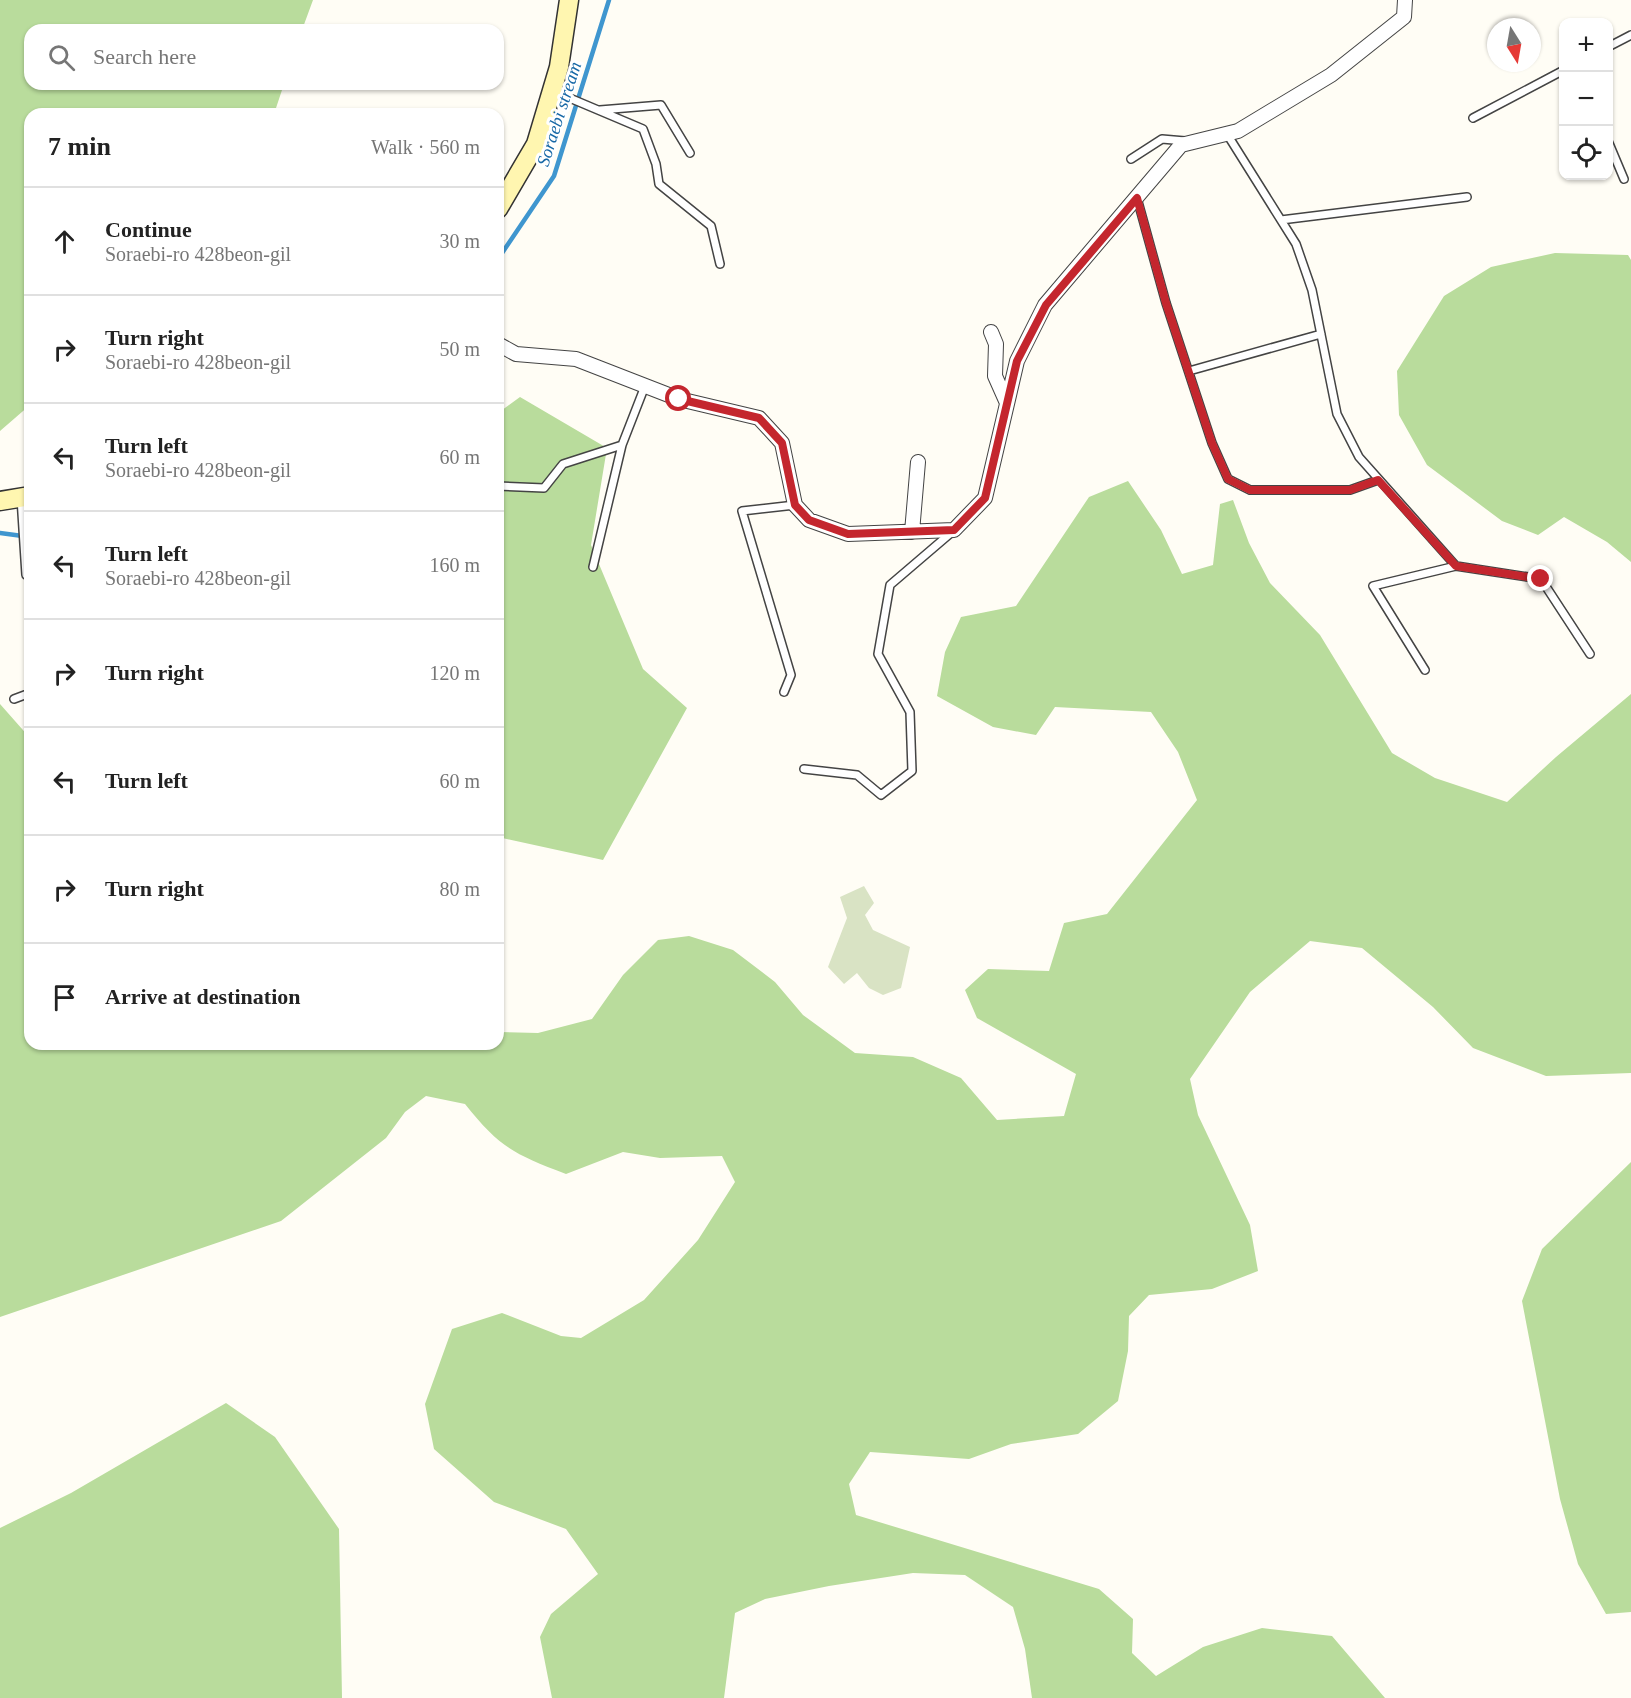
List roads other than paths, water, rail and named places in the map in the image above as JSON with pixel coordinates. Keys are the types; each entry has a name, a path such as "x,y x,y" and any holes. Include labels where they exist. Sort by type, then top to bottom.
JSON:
{"street":[{"path":"504,199 536,144 560,94 559,67 569,0"},
{"path":"504,347 516,354 576,359 679,399 759,418 782,443 795,505 809,520 848,534 954,530 985,498 1017,361 1046,305 1181,146 1238,131 1330,75 1404,17 1405,0"},
{"path":"991,332 996,344 995,376 1007,403"},
{"path":"912,532 918,462"},
{"path":"0,501 24,497"}],"lane":[{"path":"1613,44 1631,35"},
{"path":"1473,118 1559,72"},
{"path":"560,94 643,129 656,164 659,184 711,226 720,264"},
{"path":"598,110 661,105 690,153"},
{"path":"1227,134 1296,244 1312,290 1337,414 1359,457 1456,566"},
{"path":"1131,159 1162,139 1196,142"},
{"path":"1613,153 1624,178"},
{"path":"1281,220 1467,197"},
{"path":"1137,198 1212,443 1228,479 1250,490 1350,490 1378,480"},
{"path":"1189,371 1321,334"},
{"path":"593,567 622,445 645,386"},
{"path":"504,486 544,488 563,464 622,445"},
{"path":"24,504 22,518 24,547"},
{"path":"784,692 791,675 742,511 795,505"},
{"path":"804,769 856,776 881,795 912,771 910,712 878,654 890,585 954,530"},
{"path":"1425,670 1373,586 1456,566 1541,579 1590,654"},
{"path":"14,699 24,695"}],"waterway":[{"name":"Soraebi stream","path":"504,250 554,176 609,0"},
{"name":"Soraebi stream","path":"0,533 24,536"}]}
